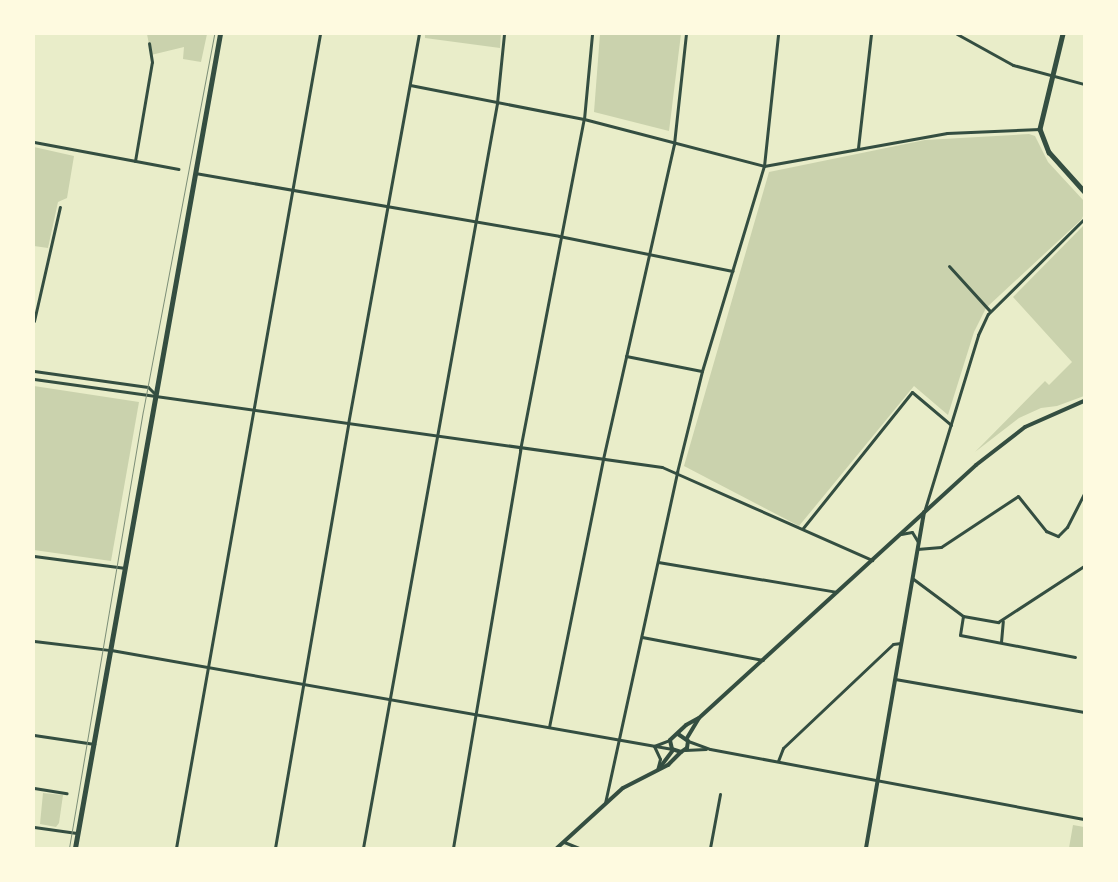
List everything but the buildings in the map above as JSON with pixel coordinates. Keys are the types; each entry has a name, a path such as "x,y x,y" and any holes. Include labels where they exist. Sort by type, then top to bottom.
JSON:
{"main road":[{"path":"75,848 220,34"},
{"path":"1063,34 1040,129 1049,152 1084,191"}],"street":[{"path":"176,848 251,411 293,190 320,34"},
{"path":"276,848 348,424 389,209 419,34"},
{"path":"363,848 435,437 497,103 504,34"},
{"path":"453,848 520,450 559,236 584,119 592,34"},
{"path":"549,727 603,458 674,144 686,34"},
{"path":"606,803 677,472 702,371 764,166 778,34"},
{"path":"858,148 871,34"},
{"path":"957,34 1013,65 1052,77 1084,84"},
{"path":"135,161 152,62 149,43"},
{"path":"410,85 584,119 764,166 947,133 1040,129"},
{"path":"34,142 178,169"},
{"path":"195,173 475,224 559,236 733,272"},
{"path":"34,322 60,207"},
{"path":"866,848 924,512 978,335 990,311 1084,219"},
{"path":"949,266 990,311"},
{"path":"626,356 702,371"},
{"path":"34,371 148,387 156,395"},
{"path":"34,379 156,395 251,411 520,450 603,458 677,472 872,560"},
{"path":"108,389 109,382"},
{"path":"802,528 912,392 951,425"},
{"path":"653,746 670,740 686,725 699,718 924,512 1017,432 1052,412 1084,401"},
{"path":"918,549 941,547 1015,496 1024,501 1046,531 1058,536 1064,531 1084,493"},
{"path":"900,534 912,532 918,543"},
{"path":"34,556 125,568"},
{"path":"658,562 836,592"},
{"path":"912,577 963,616 1003,621 1084,566"},
{"path":"963,616 960,635 1075,657"},
{"path":"1001,642 1003,621"},
{"path":"642,637 763,660"},
{"path":"34,641 207,666 683,751 710,748"},
{"path":"778,761 783,748 893,644 901,643"},
{"path":"895,679 1084,712"},
{"path":"557,848 630,783 673,762 683,751 699,718"},
{"path":"34,734 95,744"},
{"path":"678,734 687,740 710,748 1084,818"},
{"path":"656,770 672,749 670,740"},
{"path":"653,746 660,759 656,770"},
{"path":"34,788 67,793"},
{"path":"710,848 720,794"},
{"path":"34,827 78,833"},
{"path":"564,842 579,848"}],"green space":[{"path":"147,34 207,34 201,62 183,59 184,47 151,55"},
{"path":"425,34 501,34 500,48 425,38"},
{"path":"600,34 681,34 669,131 594,112"},
{"path":"1029,134 1035,136 1048,162 1084,201 1084,213 1082,219 986,308 974,332 948,415 914,386 799,526 684,466 769,172 925,140"},
{"path":"34,147 74,156 67,198 58,202 48,248 34,246"},
{"path":"1084,225 1084,396 1057,406 1041,408 1019,418 975,452 1045,381 1049,385 1072,362 1013,297"},
{"path":"34,386 139,402 111,561 34,550"},
{"path":"43,793 63,795 59,823 56,827 40,824"},
{"path":"1073,825 1084,827 1084,848 1069,848"}],"tram line":[{"path":"69,848 143,411 214,34"}]}
